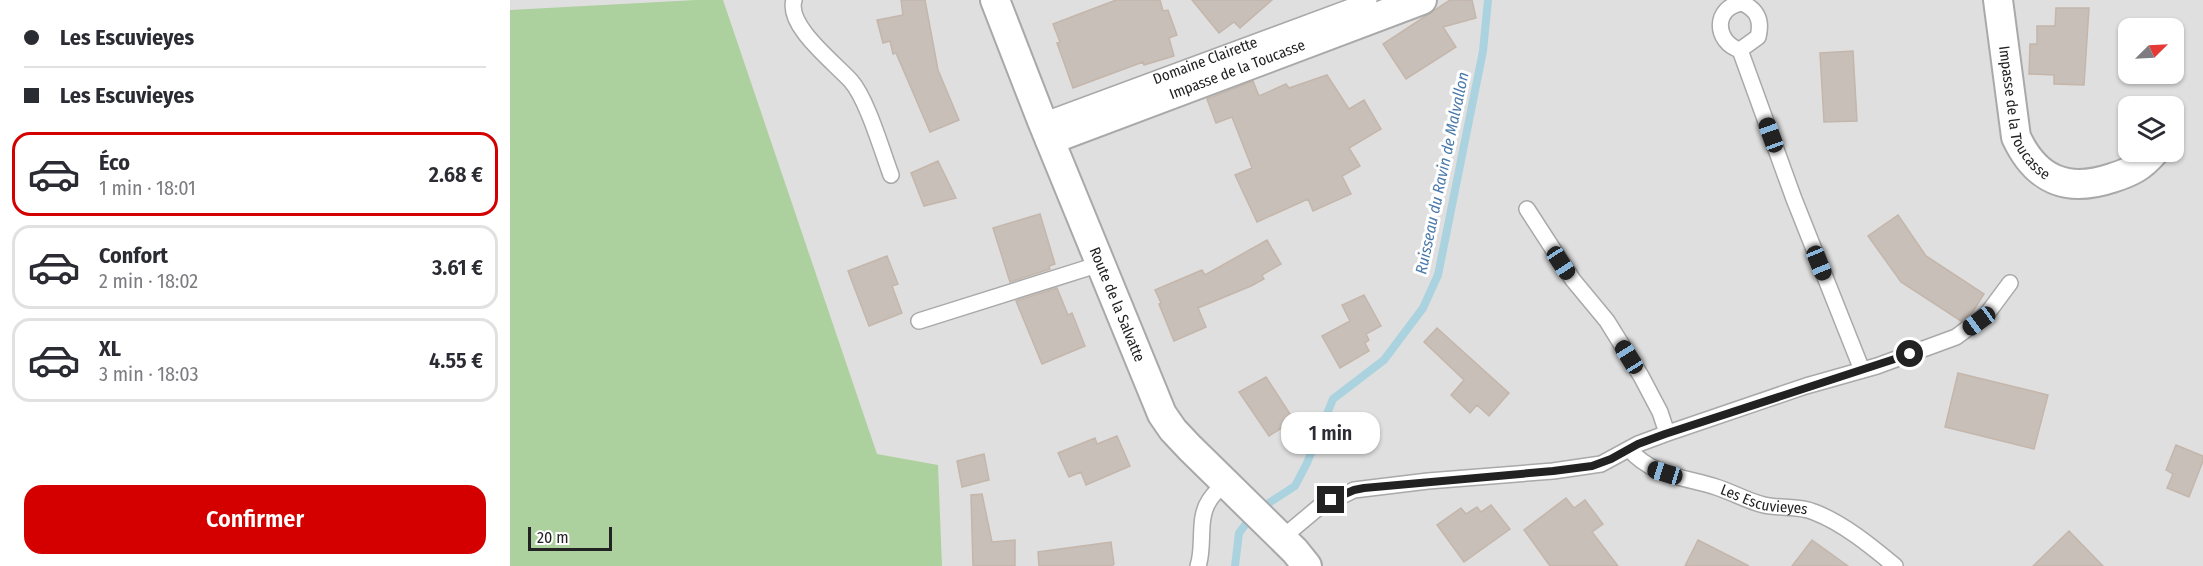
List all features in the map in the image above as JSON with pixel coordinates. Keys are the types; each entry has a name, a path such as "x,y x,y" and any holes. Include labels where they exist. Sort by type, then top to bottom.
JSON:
{"street":[{"name":"Route de la Salvatte","path":"995,0 1162,414 1173,430 1282,538 1306,566"},
{"name":"Impasse de la Toucasse","path":"1046,131 1422,0"},
{"name":"Impasse de la Toucasse","path":"1998,0 2016,137 2024,153 2035,166 2048,177 2064,184 2092,184 2141,166 2145,162"}],"lane":[{"path":"794,0 792,10 800,26 858,91 891,175"},
{"name":"Domaine Clairette","path":"1046,131 1369,0"},
{"path":"1740,50 1794,199 1862,370"},
{"path":"1527,209 1573,280 1607,321 1660,412 1667,433"},
{"path":"919,321 1100,264"},
{"path":"1282,538 1319,507 1354,490 1592,466 1667,433 1956,337 1987,314 2010,283"},
{"name":"Les Escuvieyes","path":"1629,449 1636,458 1652,469 1678,479 1716,487 1765,505 1803,508 1824,516 1894,566"},
{"path":"1198,566 1202,553 1204,513 1208,501 1224,482"}],"shaded area":[{"path":"510,0 2203,0 2203,566 510,566"}],"green space":[{"path":"723,0 877,454 938,465 942,566 510,566 510,10"}],"building":[{"path":"901,0 925,0 938,70 959,120 930,132 896,53 893,54 890,41 883,43 877,20 903,15"},
{"path":"1116,0 1160,0 1163,11 1168,10 1177,35 1169,38 1174,56 1144,65 1143,62 1073,88 1057,43 1060,42 1053,24"},
{"path":"1192,0 1272,0 1240,28 1234,22 1219,33"},
{"path":"1450,0 1472,0 1476,18 1443,27 1456,47 1406,79 1383,44"},
{"path":"2056,8 2089,8 2084,85 2054,84 2054,75 2029,74 2030,44 2037,44 2037,26 2055,26"},
{"path":"1853,51 1857,121 1824,122 1820,53"},
{"path":"1327,75 1349,109 1364,100 1381,129 1349,148 1360,166 1342,176 1351,194 1313,211 1308,199 1257,222 1235,175 1252,168 1232,117 1216,123 1207,99 1253,81 1259,96 1286,84 1289,88"},
{"path":"938,161 956,198 924,206 911,173"},
{"path":"1040,214 1055,264 1049,266 1050,269 1010,282 993,228"},
{"path":"1898,215 1926,256 1984,294 1972,313 1961,321 1901,282 1868,236"},
{"path":"1267,240 1281,264 1262,275 1264,279 1251,286 1198,308 1206,327 1174,341 1155,290 1202,270 1205,275"},
{"path":"887,256 898,284 892,286 902,313 869,326 848,271"},
{"path":"1057,288 1068,315 1072,313 1085,346 1042,364 1016,301"},
{"path":"1364,295 1381,326 1366,334 1369,340 1365,343 1369,351 1340,368 1322,336 1350,321 1342,305"},
{"path":"1437,328 1509,393 1489,416 1477,405 1470,413 1451,395 1464,380 1424,342"},
{"path":"1958,373 2048,395 2034,449 1945,427"},
{"path":"1266,377 1294,420 1269,436 1239,392"},
{"path":"1117,436 1130,466 1086,485 1081,472 1069,477 1058,453 1095,438 1097,444"},
{"path":"2176,445 2203,456 2189,497 2167,488 2173,474 2166,470"},
{"path":"984,454 989,480 962,487 957,461"},
{"path":"982,494 992,542 1015,540 1015,566 973,566 971,495"},
{"path":"1566,498 1574,508 1585,500 1603,524 1592,532 1618,566 1550,566 1524,530"},
{"path":"1491,505 1510,529 1464,562 1437,525 1461,508 1466,514 1477,507 1481,512"},
{"path":"2069,531 2103,566 2033,566"},
{"path":"1698,540 1749,566 1685,566"},
{"path":"1812,540 1848,566 1792,566"},
{"path":"1111,542 1114,564 1112,566 1039,566 1038,552"}],"waterway":[{"name":"Ruisseau du Ravin de Malvallon","path":"1235,566 1239,533 1255,512 1295,486 1333,399 1384,360 1423,308 1438,275 1483,51 1488,0"}],"route":[{"path":"1331,500 1364,488 1486,478 1600,464 1638,444 1665,434 1806,386 1910,354"}]}
